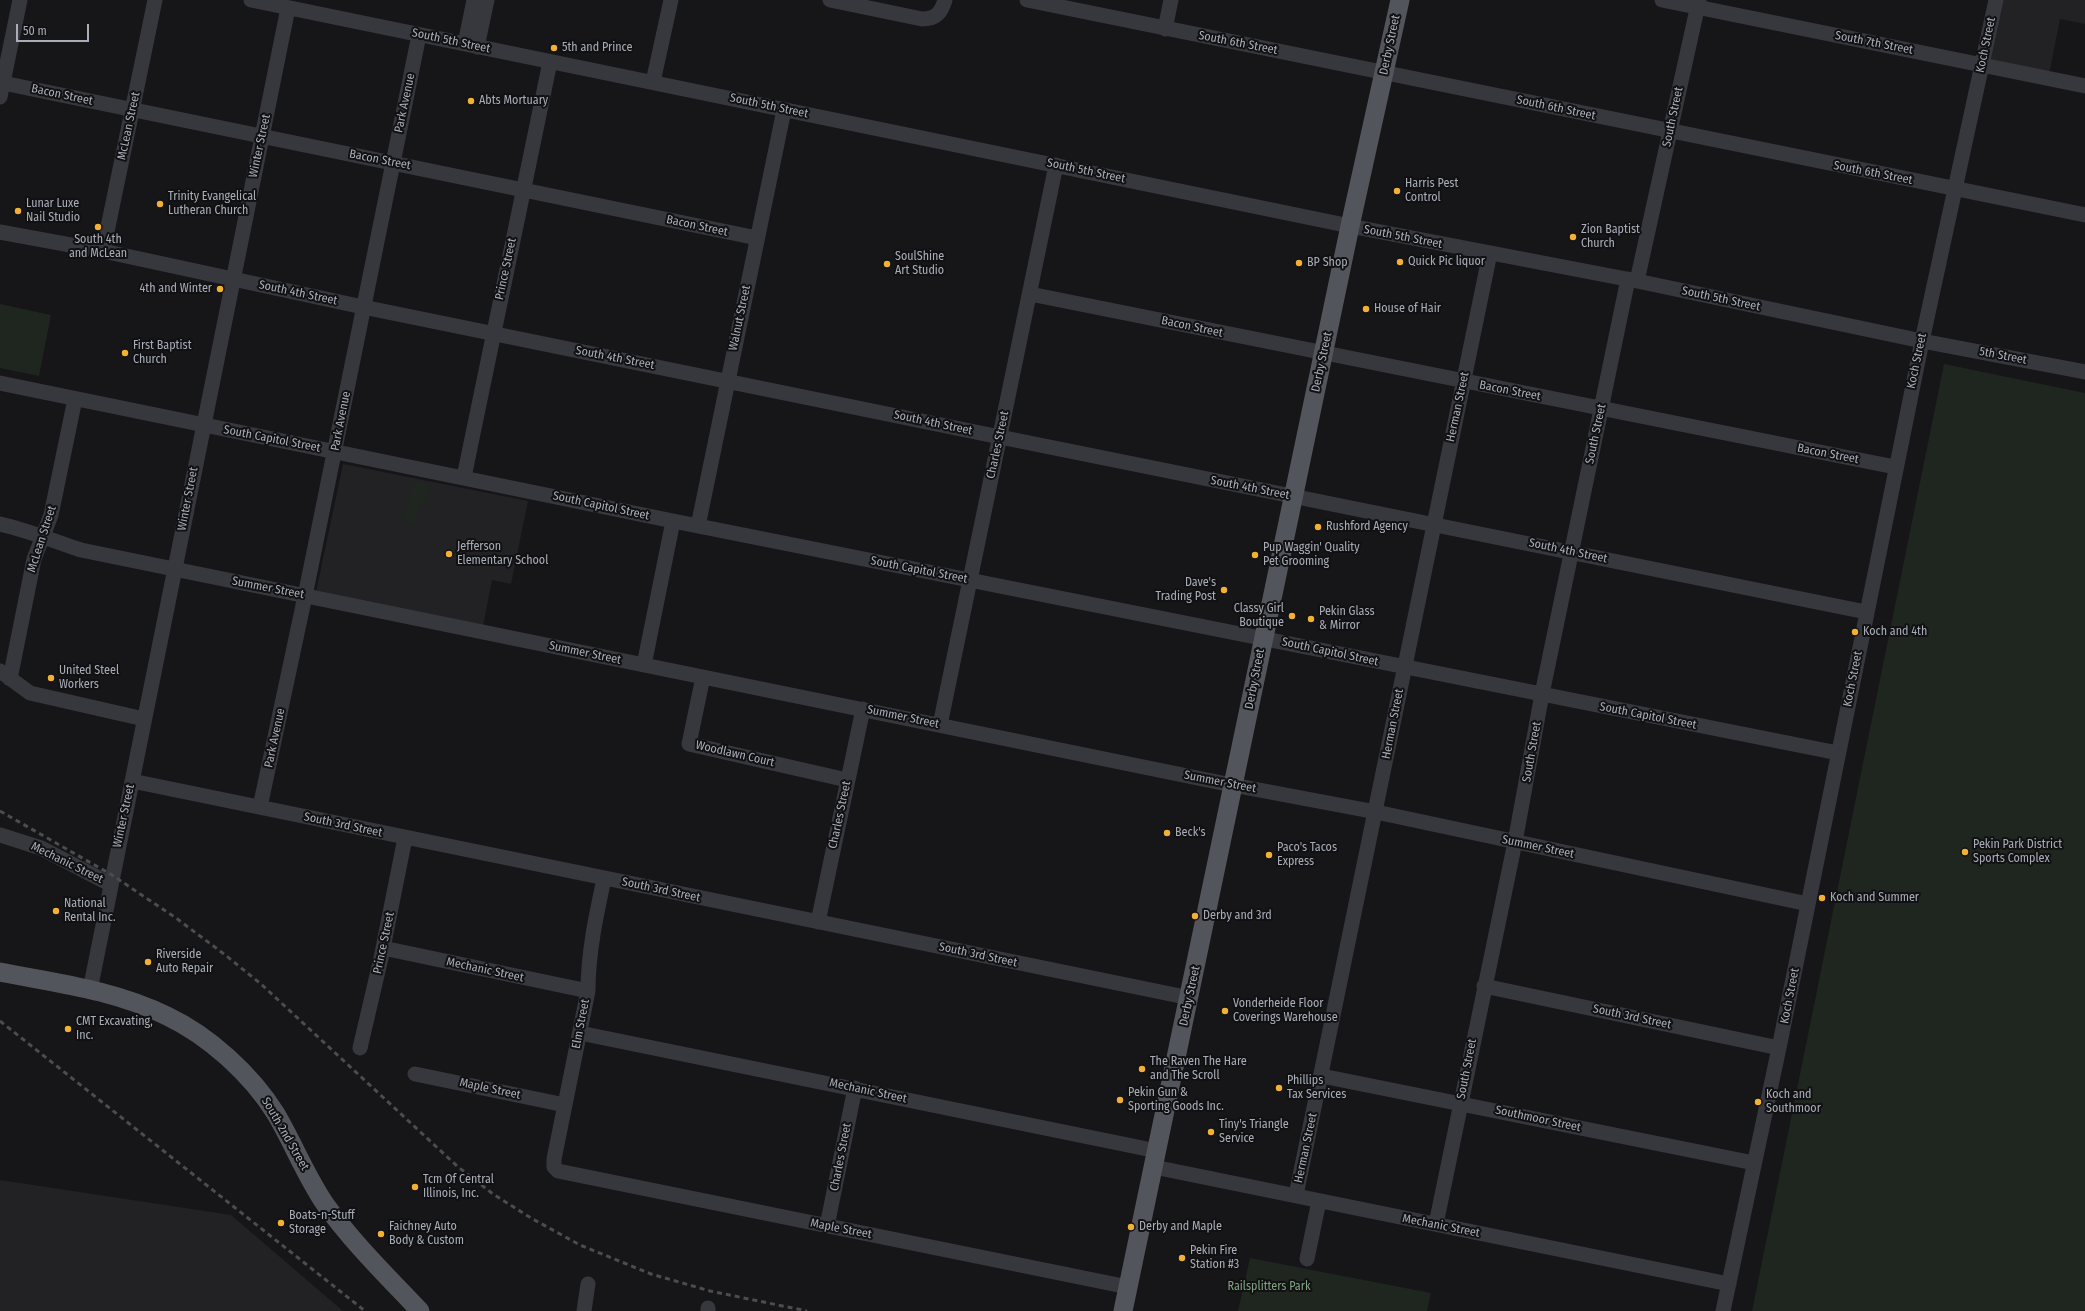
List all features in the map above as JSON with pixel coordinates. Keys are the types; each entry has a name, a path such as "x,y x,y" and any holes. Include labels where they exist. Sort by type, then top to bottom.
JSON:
{"main road":[{"name":"Derby Street","path":"1123,1311 1190,998 1350,226 1400,0"},
{"name":"South 2nd Street","path":"0,972 90,990 132,1002 170,1017 209,1042 249,1079 275,1113 314,1185 338,1222 420,1311"}],"street":[{"path":"1,90 5,47 20,0"},
{"name":"McLean Street","path":"103,251 155,0"},
{"name":"South 5th Street","path":"251,0 1350,226 1633,280 1922,340"},
{"path":"471,46 474,0"},
{"path":"471,46 487,0"},
{"path":"653,82 671,0"},
{"path":"830,0 864,3 922,19 931,19 940,13 945,0"},
{"name":"South 6th Street","path":"1027,0 1670,132 2085,215"},
{"path":"1165,29 1171,0"},
{"name":"South 7th Street","path":"1662,0 1698,4 2085,86"},
{"name":"Koch Street","path":"1723,1311 1779,1048 1895,467 1996,0"},
{"name":"South Street","path":"1436,1224 1515,842 1542,694 1601,408 1670,132 1698,4"},
{"name":"Winter Street","path":"90,990 232,278 288,8"},
{"name":"Park Avenue","path":"260,807 335,451 419,35"},
{"name":"Prince Street","path":"464,477 550,62"},
{"name":"Bacon Street","path":"1,90 132,110 524,189 757,238"},
{"name":"Walnut Street","path":"698,526 784,110"},
{"name":"Charles Street","path":"940,725 1056,165"},
{"name":"South 4th Street","path":"0,232 103,251 364,307 1866,612"},
{"name":"Herman Street","path":"1296,1196 1376,812 1433,523 1490,253"},
{"name":"Bacon Street","path":"1030,294 1323,354 1895,467"},
{"name":"5th Street","path":"1922,340 2085,372"},
{"name":"South Capitol Street","path":"0,383 673,521 1838,753"},
{"name":"McLean Street","path":"5,675 34,559 51,515 76,399"},
{"path":"644,665 673,521"},
{"name":"Summer Street","path":"0,524 27,530 42,538 81,550 1234,785 1376,812 1808,904"},
{"path":"5,675 30,692 144,719"},
{"name":"Woodlawn Court","path":"703,677 689,744 847,780"},
{"name":"Charles Street","path":"818,922 863,709"},
{"name":"South 3rd Street","path":"132,781 1190,998"},
{"name":"Mechanic Street","path":"0,834 41,848 110,884"},
{"name":"Prince Street","path":"360,1048 383,948 405,838"},
{"name":"Elm Street","path":"556,1169 554,1159 588,992 588,967 592,935 604,879"},
{"name":"Mechanic Street","path":"383,948 588,992"},
{"name":"South 3rd Street","path":"1484,986 1779,1048"},
{"name":"Mechanic Street","path":"580,1033 855,1088 1155,1159 1296,1196 1729,1284"},
{"name":"Maple Street","path":"415,1074 565,1105"},
{"name":"Southmoor Street","path":"1322,1076 1461,1103 1754,1164"},
{"name":"Charles Street","path":"827,1226 855,1088"},
{"name":"Maple Street","path":"556,1169 562,1173 1128,1287"},
{"path":"1307,1259 1319,1201"},
{"path":"584,1311 588,1284"}],"shaded area":[{"path":"2001,0 2085,0 2085,24 2060,19 2049,74 1989,62"},
{"path":"343,464 528,501 511,584 492,580 483,626 316,592"},
{"path":"0,1180 231,1215 343,1311 0,1311"}],"green space":[{"path":"0,304 51,315 39,376 0,368"},
{"name":"Pekin Park District Sports Complex","path":"1944,364 2085,393 2085,1311 1752,1311"},
{"path":"416,481 429,484 425,505 420,504 415,525 404,523 412,486"},
{"name":"Railsplitters Park","path":"1250,1258 1431,1293 1427,1311 1238,1311"}],"railway":[{"path":"0,811 112,875 176,918 224,954 261,984 457,1166 493,1194 531,1218 580,1245 651,1274 710,1291 807,1311"},
{"path":"0,1021 365,1311"}],"place":[{"name":"5th and Prince","path":"554,48"},
{"name":"Abts Mortuary","path":"471,101"},
{"name":"Harris Pest Control","path":"1397,191"},
{"name":"Trinity Evangelical Lutheran Church","path":"160,204"},
{"name":"Lunar Luxe Nail Studio","path":"18,211"},
{"name":"South 4th and McLean","path":"98,227"},
{"name":"Zion Baptist Church","path":"1573,237"},
{"name":"Quick Pic liquor","path":"1400,262"},
{"name":"BP Shop","path":"1299,263"},
{"name":"SoulShine Art Studio","path":"887,264"},
{"name":"4th and Winter","path":"220,289"},
{"name":"House of Hair","path":"1366,309"},
{"name":"First Baptist Church","path":"125,353"},
{"name":"Rushford Agency","path":"1318,527"},
{"name":"Jefferson Elementary School","path":"449,554"},
{"name":"Pup Waggin' Quality Pet Grooming","path":"1255,555"},
{"name":"Dave's Trading Post","path":"1224,590"},
{"name":"Classy Girl Boutique","path":"1292,616"},
{"name":"Pekin Glass & Mirror","path":"1311,619"},
{"name":"Koch and 4th","path":"1855,632"},
{"name":"United Steel Workers","path":"51,678"},
{"name":"Beck's","path":"1167,833"},
{"name":"Pekin Park District Sports Complex","path":"1965,852"},
{"name":"Paco's Tacos Express","path":"1269,855"},
{"name":"Koch and Summer","path":"1822,898"},
{"name":"National Rental Inc.","path":"56,911"},
{"name":"Derby and 3rd","path":"1195,916"},
{"name":"Riverside Auto Repair","path":"148,962"},
{"name":"Vonderheide Floor Coverings Warehouse","path":"1225,1011"},
{"name":"CMT Excavating, Inc.","path":"68,1029"},
{"name":"The Raven The Hare and The Scroll","path":"1142,1069"},
{"name":"Phillips Tax Services","path":"1279,1088"},
{"name":"Pekin Gun & Sporting Goods Inc.","path":"1120,1100"},
{"name":"Koch and Southmoor","path":"1758,1102"},
{"name":"Tiny's Triangle Service","path":"1211,1132"},
{"name":"Tcm Of Central Illinois, Inc.","path":"415,1187"},
{"name":"Boats-n-Stuff Storage","path":"281,1223"},
{"name":"Derby and Maple","path":"1131,1227"},
{"name":"Faichney Auto Body & Custom","path":"381,1234"},
{"name":"Pekin Fire Station #3","path":"1182,1258"}]}
